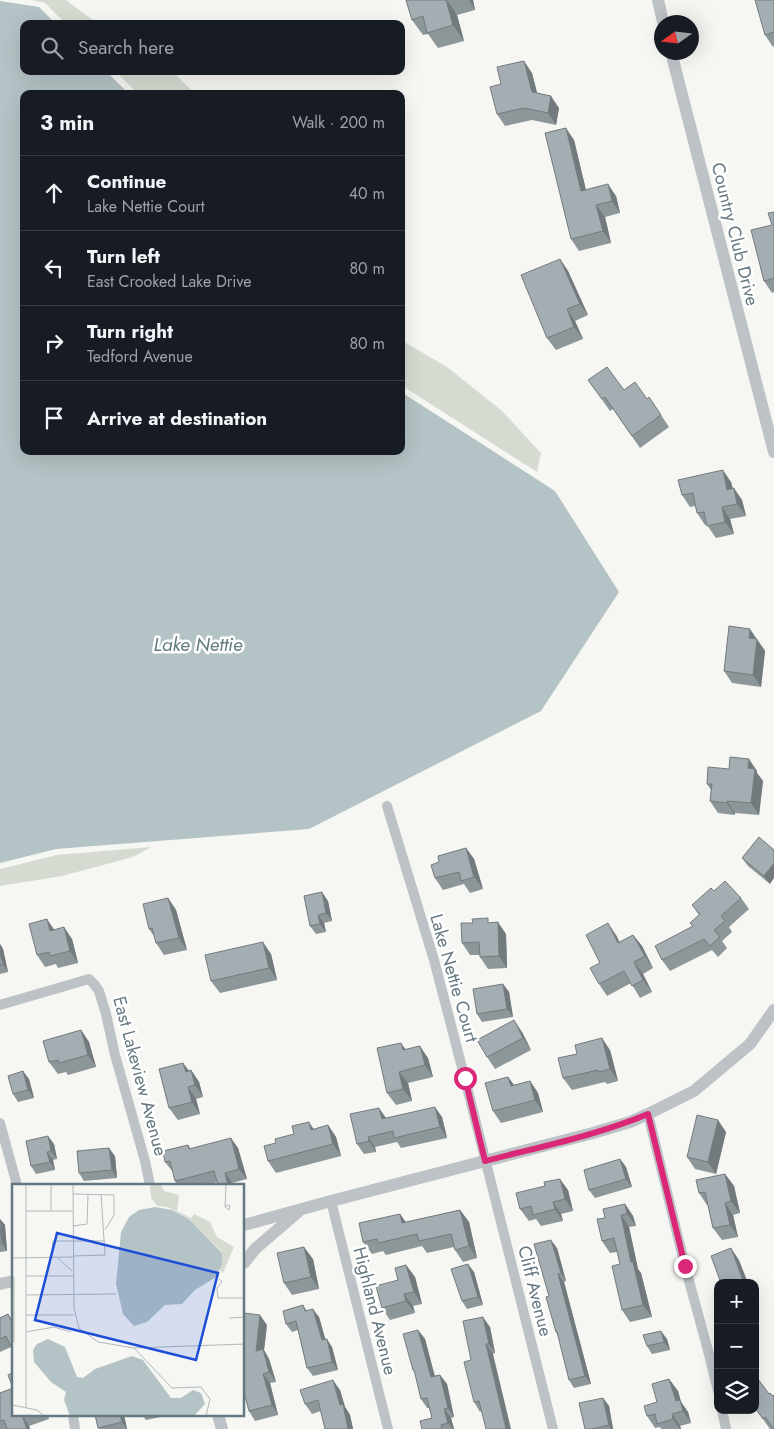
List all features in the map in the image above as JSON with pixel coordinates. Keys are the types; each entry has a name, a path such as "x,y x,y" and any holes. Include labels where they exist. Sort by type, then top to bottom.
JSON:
{"street":[{"path":"658,0 662,15"},
{"name":"Country Club Drive","path":"673,60 774,452"},
{"name":"Lake Nettie Court","path":"387,806 434,960 485,1161"},
{"name":"East Lakeview Avenue","path":"0,1005 88,979 94,984 99,991 106,1014 115,1055 150,1184"},
{"path":"245,1225 630,1122 694,1091 750,1044 774,1010"},
{"path":"648,1114 714,1375"},
{"path":"0,1123 17,1184"},
{"name":"Cliff Avenue","path":"485,1161 553,1429"},
{"name":"Highland Avenue","path":"331,1201 388,1429"},
{"path":"245,1262 255,1249 302,1208"},
{"path":"723,1414 726,1429"},
{"path":"73,1416 75,1429"},
{"path":"218,1416 222,1429"}],"shaded area":[{"path":"31,0 66,0 93,20 62,20 45,3"},
{"path":"119,75 176,75 191,90 134,90"},
{"path":"405,342 447,367 502,411 541,453 537,472 405,388"},
{"path":"151,847 133,857 62,876 0,886 0,869 57,855"}],"water":[{"name":"Lake Nettie","path":"0,1 39,7 52,20 20,20 20,75 110,75 125,90 20,90 20,455 405,455 405,395 555,491 619,592 541,711 309,829 56,849 0,863"}],"building":[{"path":"406,0 446,0 453,25 427,33 423,16 412,20"},
{"path":"755,0 774,0 774,32 765,35"},
{"path":"524,61 532,92 551,96 548,113 524,108 497,114 490,87 501,84 497,67"},
{"path":"566,128 581,191 608,184 612,201 596,205 603,231 571,239 545,133"},
{"path":"774,212 774,278 764,281 751,230 772,225 768,213"},
{"path":"560,259 580,304 567,309 574,327 547,338 521,275"},
{"path":"607,367 624,390 635,382 647,399 649,397 661,415 632,436 605,397 602,399 588,380"},
{"path":"723,470 727,490 734,488 737,504 722,507 725,522 707,526 704,512 697,513 693,493 682,495 678,480"},
{"path":"729,626 750,629 749,638 757,639 753,675 724,671"},
{"path":"730,757 749,759 748,768 755,769 751,803 710,801 712,784 707,784 708,767 729,769"},
{"path":"759,837 774,850 774,863 764,876 742,858"},
{"path":"466,848 474,877 461,881 459,872 435,878 431,865 439,862 438,856"},
{"path":"725,881 741,898 721,916 725,921 714,930 720,937 710,946 704,939 662,960 655,946 693,926 690,923 700,914 692,905 711,888 714,891"},
{"path":"322,892 326,913 318,915 320,924 310,926 304,896"},
{"path":"168,898 179,938 156,943 152,928 149,929 143,904"},
{"path":"488,918 488,923 498,922 499,956 480,957 479,942 462,943 461,923 473,923 472,919"},
{"path":"47,919 50,931 64,927 70,951 50,956 49,952 37,955 29,924"},
{"path":"608,923 618,943 633,935 645,956 634,962 643,980 632,986 624,971 599,984 590,968 600,963 586,935"},
{"path":"263,942 269,968 211,981 205,955"},
{"path":"0,952 3,964 0,965"},
{"path":"503,984 507,1009 477,1014 473,989"},
{"path":"514,1020 523,1038 487,1057 477,1040"},
{"path":"81,1030 88,1055 59,1063 58,1060 49,1062 43,1041"},
{"path":"602,1038 610,1069 563,1078 558,1058 577,1054 575,1045"},
{"path":"401,1043 403,1050 420,1046 425,1065 399,1072 403,1089 387,1093 377,1048"},
{"path":"183,1063 186,1072 191,1070 195,1085 188,1087 192,1102 169,1108 159,1069"},
{"path":"23,1071 28,1090 13,1094 8,1076"},
{"path":"508,1077 511,1086 530,1081 535,1100 493,1111 485,1083"},
{"path":"435,1107 440,1127 394,1138 393,1131 368,1137 369,1141 357,1144 350,1114 379,1108 382,1119"},
{"path":"697,1115 718,1120 708,1162 687,1157"},
{"path":"309,1122 311,1130 328,1125 333,1144 268,1161 264,1146 276,1143 275,1139 294,1134 292,1126"},
{"path":"48,1136 51,1151 47,1152 50,1162 31,1166 26,1141"},
{"path":"231,1138 239,1169 225,1173 228,1184 218,1184 214,1171 175,1181 170,1161 165,1162 163,1151 188,1145 189,1149"},
{"path":"109,1148 112,1170 79,1173 77,1151"},
{"path":"620,1159 626,1179 589,1190 584,1170"},
{"path":"725,1174 731,1201 725,1203 730,1225 713,1228 705,1192 699,1193 696,1180"},
{"path":"560,1179 565,1199 553,1202 555,1209 533,1215 531,1206 520,1209 516,1193 545,1186 544,1182"},
{"path":"625,1204 627,1214 621,1215 643,1305 622,1310 612,1266 620,1264 614,1238 602,1241 597,1219 605,1218 603,1209"},
{"path":"460,1210 469,1246 455,1250 451,1234 419,1241 417,1234 378,1243 377,1239 363,1242 359,1223 400,1214 402,1223"},
{"path":"0,1227 2,1243 0,1244"},
{"path":"551,1240 561,1273 558,1274 585,1376 569,1380 546,1297 549,1296 534,1244"},
{"path":"304,1247 311,1277 284,1283 277,1253"},
{"path":"731,1248 743,1279 720,1279 711,1256"},
{"path":"468,1264 478,1297 462,1301 451,1269"},
{"path":"406,1265 414,1292 404,1294 406,1301 382,1308 376,1286 398,1280 395,1268"},
{"path":"303,1305 305,1311 313,1309 322,1340 327,1339 332,1362 307,1368 296,1321 286,1324 283,1311"},
{"path":"245,1313 260,1315 256,1351 263,1349 269,1372 263,1374 272,1405 249,1411 245,1396"},
{"path":"8,1314 12,1323 12,1349 6,1336 0,1339 0,1318"},
{"path":"483,1317 489,1344 486,1344 506,1429 486,1429 479,1401 474,1402 464,1362 471,1360 463,1321"},
{"path":"418,1330 431,1377 440,1375 448,1408 444,1409 448,1423 441,1425 442,1429 422,1429 420,1421 432,1418 427,1398 421,1399 403,1334"},
{"path":"661,1331 664,1342 647,1346 643,1335"},
{"path":"12,1373 12,1385 8,1375"},
{"path":"669,1379 676,1401 680,1400 683,1411 672,1414 673,1419 657,1424 655,1414 647,1416 644,1406 657,1402 652,1384"},
{"path":"333,1380 340,1405 343,1404 348,1429 325,1429 318,1400 305,1404 300,1390"},
{"path":"759,1380 769,1394 774,1395 774,1429 765,1417 763,1419 759,1414"},
{"path":"12,1388 12,1416 22,1416 27,1429 7,1429 4,1420 0,1421 0,1393"},
{"path":"603,1398 609,1425 585,1429 579,1403"},
{"path":"95,1416 120,1416 122,1422 98,1428"}],"route":[{"path":"465,1078 485,1161 593,1133 630,1122 648,1114 685,1266"}]}
